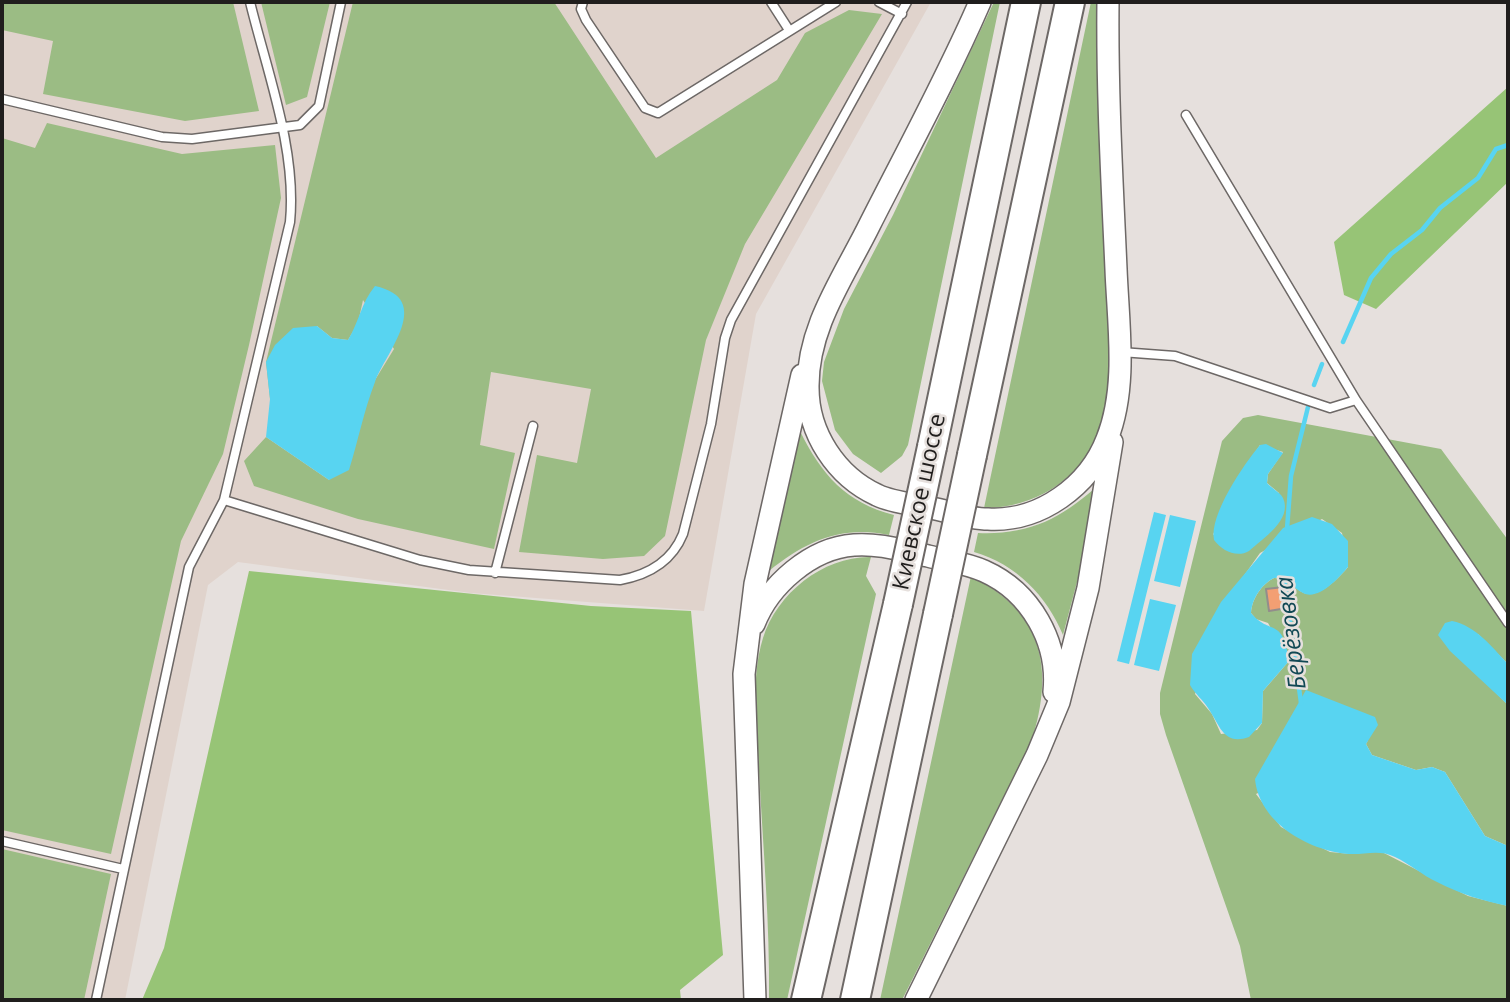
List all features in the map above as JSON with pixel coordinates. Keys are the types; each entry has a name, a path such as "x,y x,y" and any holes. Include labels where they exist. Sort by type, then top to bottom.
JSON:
{"highway":[{"name":"Киевское шоссе","path":"806,1000 898,604 1026,2"},
{"name":"Киевское шоссе","path":"855,1000 1070,2"}],"street":[{"path":"755,1000 743,699 746,647 755,584 795,398 827,306 956,55 980,2"},
{"path":"916,1000 1037,755 1059,702 1088,588 1105,494 1115,415 1119,352 1108,2"},
{"path":"810,354 808,401 813,422 827,452 849,476 877,496 984,519 1028,513 1069,491 1096,462 1115,415"},
{"path":"746,647 760,610 785,579 819,556 838,549 855,545 877,546 976,568 1000,581 1028,606 1047,638 1053,663 1054,689 1037,755"}],"lane":[{"path":"96,1000 189,567 225,500 290,222 293,190 291,161 250,2"},
{"path":"2,99 162,137 192,139 299,125 319,106 341,2"},
{"path":"583,2 582,12 593,31 645,108 658,113 836,2"},
{"path":"771,2 789,30"},
{"path":"879,2 902,14"},
{"path":"225,500 420,560 495,573 620,580 640,576 675,549 682,534 711,424 725,338 731,320 907,2"},
{"path":"1186,115 1356,400 1508,622"},
{"path":"1119,352 1175,356 1330,408 1356,400"},
{"path":"495,573 533,426"},
{"path":"2,841 124,869"}],"shaded area":[{"path":"2,2 931,2 756,314 704,611 471,593 238,562 208,585 125,1000 2,1000"}],"green space":[{"path":"2,2 233,2 259,111 185,121 43,94 53,41 2,30"},
{"path":"261,2 330,2 307,97 286,105"},
{"path":"353,2 554,2 656,158 777,80 805,33 849,10 882,14 745,244 706,340 665,536 644,556 603,559 519,552 537,455 577,463 591,389 491,372 480,445 515,453 494,549 358,519 254,486 244,461 266,437 329,480 375,380 394,349 363,300 358,323 348,340 332,338 317,326 270,399 266,362"},
{"path":"994,2 1000,2 908,445 902,456 881,473 853,454 835,430 822,381 824,362 844,309 893,215"},
{"path":"1091,2 1098,2 1101,148 1111,337 1109,392 1105,416 1089,452 1066,479 1037,497 1002,507 984,508"},
{"path":"1508,87 1508,182 1376,309 1344,295 1334,242"},
{"path":"47,123 182,154 275,145 281,198 223,454 181,541 111,854 2,830 2,138 35,148"},
{"path":"1258,415 1441,449 1508,540 1508,664 1478,634 1487,684 1508,705 1508,846 1485,836 1445,772 1432,767 1416,770 1372,755 1366,744 1368,740 1256,794 1281,827 1330,852 1351,854 1380,851 1468,896 1508,906 1508,1000 1251,1000 1240,946 1160,714 1160,693 1222,441 1243,418","holes":["1260,445 1283,452 1268,474 1267,483 1279,493 1213,535 1230,491","1322,519 1342,533 1348,567 1326,588 1313,594 1306,594 1278,578 1265,584 1258,592 1251,613 1256,619 1268,623 1289,661 1263,691 1262,723 1257,730 1221,734 1212,714 1195,694 1241,580 1260,553","1284,587 1287,608 1270,611 1267,589"]},
{"path":"800,431 817,461 837,485 862,503 894,515 889,535 856,532 825,538 797,551 769,571"},
{"path":"1095,488 1091,529 1063,635 1048,607 1028,583 1003,565 974,552 978,533 1012,531 1041,523 1068,509"},
{"path":"871,557 866,576 876,594 787,1000 769,1000 755,704 759,654 770,622 791,592 820,570 836,563"},
{"path":"249,571 591,606 691,611 723,955 680,990 681,1000 142,1000 164,948"},
{"path":"971,576 995,590 1028,624 1037,644 1042,666 1039,713 1032,740 902,1000 880,1000"},
{"path":"2,849 111,874 84,1000 2,1000"}],"water":[{"path":"375,286 393,293 402,302 402,328 375,382 349,470 329,480 266,437 270,399 266,362 275,345 293,328 317,326 332,338 348,340 366,299"},
{"path":"1266,444 1283,453 1268,474 1267,483 1283,498 1284,514 1275,528 1249,551 1240,554 1230,552 1214,540 1217,517 1245,464 1260,445"},
{"path":"1154,512 1166,515 1129,664 1117,661"},
{"path":"1170,515 1196,521 1180,587 1154,581"},
{"path":"1312,517 1332,524 1348,541 1348,567 1328,587 1315,594 1303,593 1279,578 1265,584 1258,592 1251,613 1279,632 1289,661 1263,691 1262,723 1249,737 1233,739 1223,732 1190,685 1192,654 1221,602 1283,528"},
{"path":"1150,599 1176,605 1159,671 1134,665"},
{"path":"1452,621 1476,632 1508,664 1508,705 1450,651 1438,635 1445,623"},
{"path":"1306,690 1375,717 1378,725 1366,744 1372,755 1416,770 1432,767 1445,772 1485,836 1508,846 1508,906 1454,890 1389,855 1348,854 1317,847 1275,821 1258,794 1255,779"}],"building":[{"path":"1284,587 1287,608 1269,611 1266,589"}],"waterway":[{"name":"Берёзовка","path":"1343,342 1371,278 1391,254 1422,230 1440,208 1478,178 1496,149 1508,145"},
{"path":"1314,385 1322,364"},
{"name":"Берёзовка","path":"1287,529 1291,476 1308,407"},
{"name":"Берёзовка","path":"1284,576 1301,703"}]}
